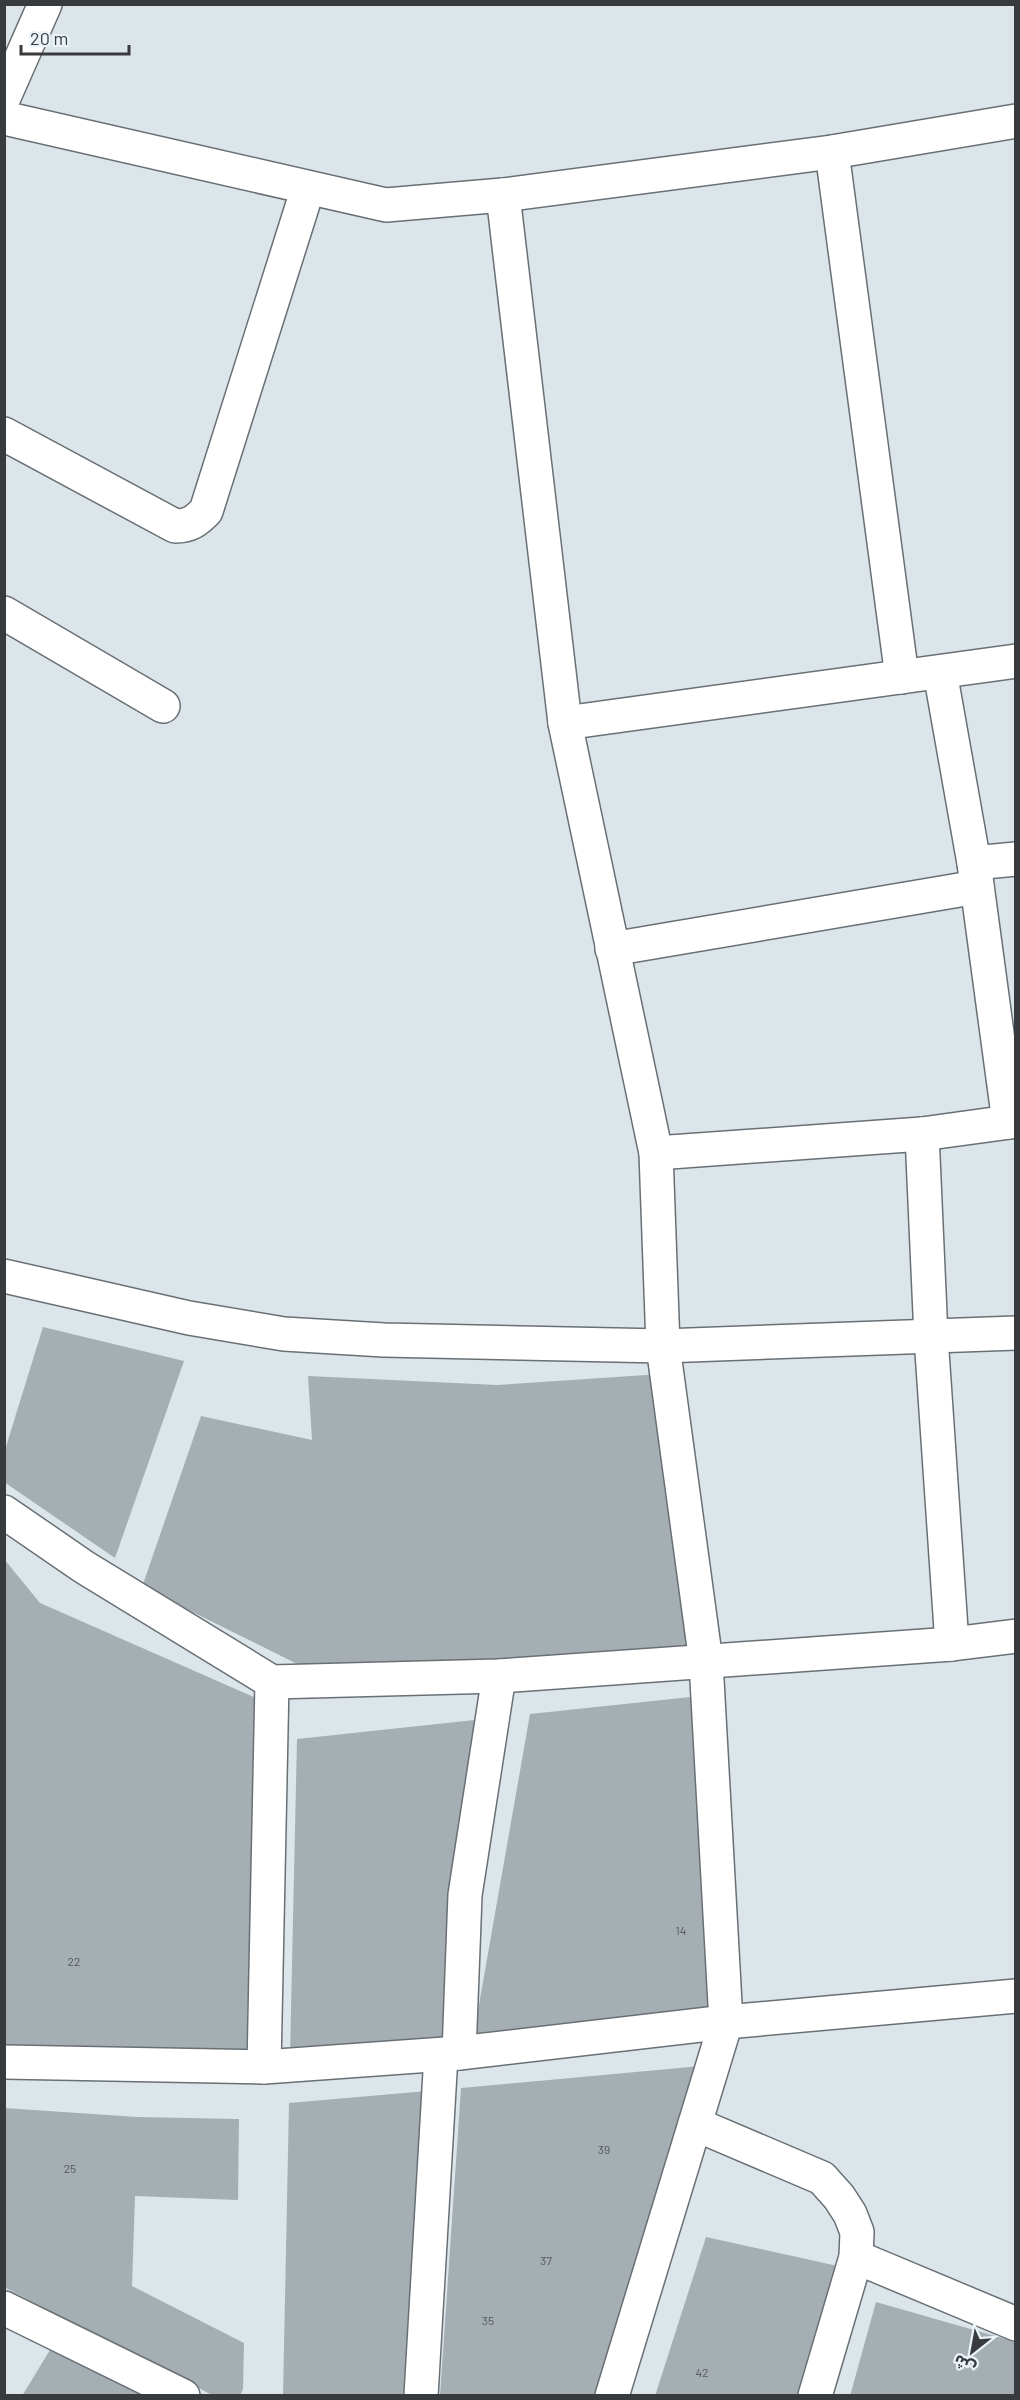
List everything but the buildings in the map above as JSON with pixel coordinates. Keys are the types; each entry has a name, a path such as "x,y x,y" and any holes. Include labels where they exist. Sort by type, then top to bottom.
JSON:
{"street":[{"path":"4,97 45,4"},
{"path":"4,118 386,205 504,195 832,152 1016,121"},
{"path":"832,152 902,678"},
{"path":"4,434 175,526 185,526 196,522 206,511 308,188"},
{"path":"504,195 565,723 656,1153 663,1346 706,1662 726,2022 614,2395"},
{"path":"4,613 163,706"},
{"path":"565,723 1016,661"},
{"path":"656,1153 922,1134 1012,1121 976,875 940,672"},
{"path":"612,949 976,875 1016,859"},
{"path":"922,1134 932,1336 952,1644"},
{"path":"4,1276 189,1318 284,1334 384,1340 663,1346 1016,1333"},
{"path":"4,1512 84,1567 272,1682 499,1676 952,1644 1016,1636"},
{"path":"421,2396 465,1894 499,1676"},
{"path":"264,2067 272,1682"},
{"path":"4,2062 264,2067 450,2054 726,2022 1016,1996"},
{"path":"695,2124 822,2178 850,2214 857,2232 856,2257 815,2396"},
{"path":"856,2257 1016,2324"},
{"path":"4,2308 183,2396"}]}
